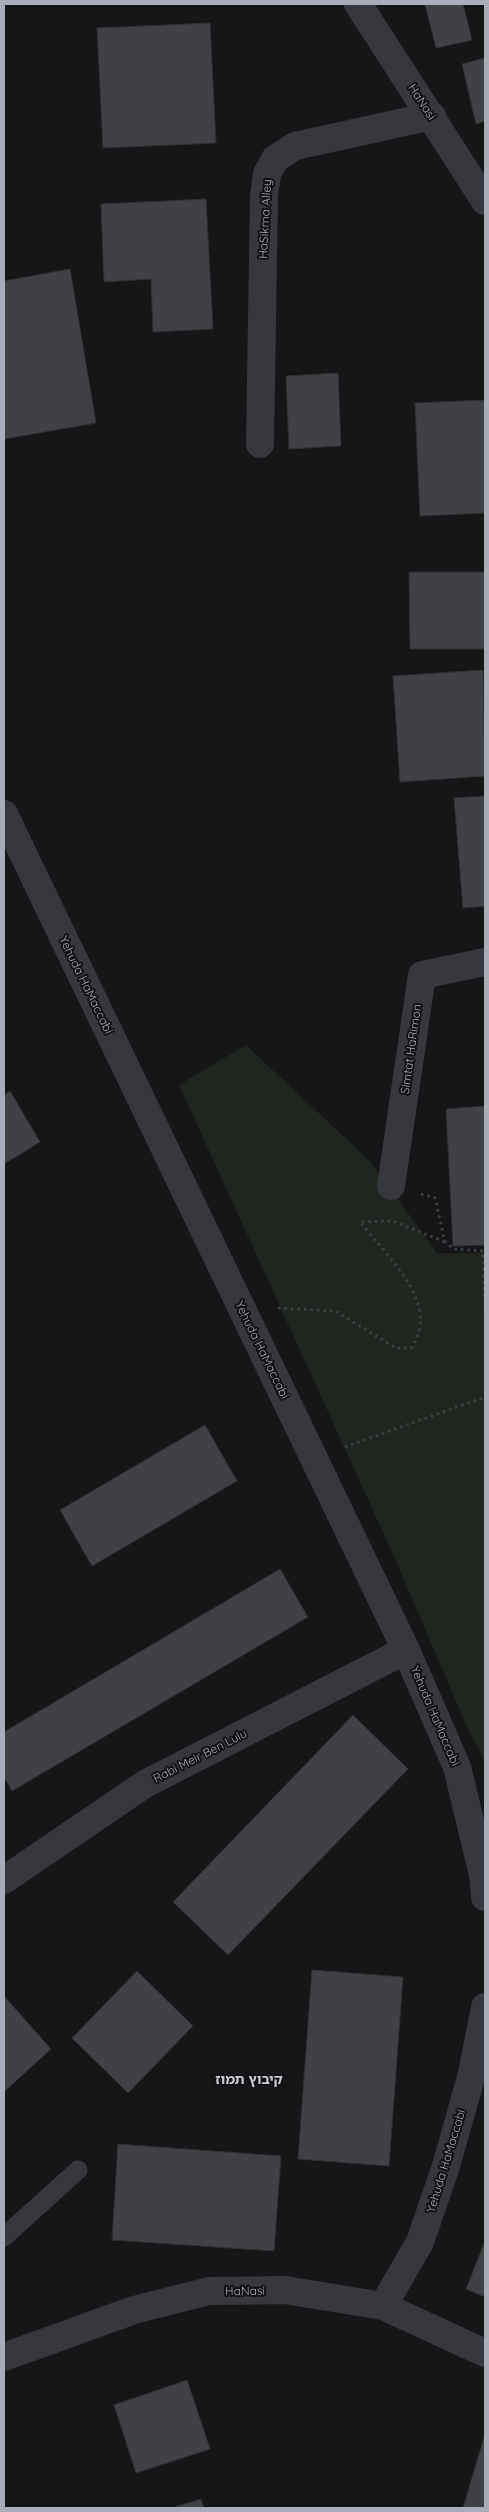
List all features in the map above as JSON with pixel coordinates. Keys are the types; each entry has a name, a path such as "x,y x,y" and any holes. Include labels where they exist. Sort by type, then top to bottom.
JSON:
{"street":[{"name":"HaNasi","path":"358,4 432,116 485,201"},
{"name":"HaSikma Alley","path":"260,444 264,196 267,174 275,159 295,146 432,116"},
{"name":"Yehuda HaMaccabi","path":"4,814 406,1650 457,1767 483,1875 485,1897"},
{"name":"Simtat HaRimon","path":"391,1186 422,975 485,962"},
{"name":"Rabi Meir Ben Lulu","path":"4,1880 145,1784 406,1650"},
{"name":"Yehuda HaMaccabi","path":"383,2306 420,2242 446,2166 472,2074 485,2007"},
{"name":"HaNasi","path":"4,2357 134,2310 209,2291 286,2290 383,2306 485,2353"}],"lane":[{"path":"4,2237 78,2170"}],"path":[{"path":"391,1186 435,1198 445,1242"},
{"path":"240,1306 335,1311 396,1348 411,1348 419,1338 422,1316 413,1288 360,1222 393,1221 445,1242 454,1249 483,1250 485,1314"},
{"path":"314,1458 485,1397"}],"shaded area":[{"path":"246,1045 370,1161 437,1253 485,1253 485,1762 467,1727 397,1563 179,1085"}],"building":[{"path":"425,4 463,4 472,40 436,48"},
{"path":"210,23 216,143 103,148 97,28"},
{"path":"485,58 485,121 476,124 462,64"},
{"path":"206,199 213,329 153,332 151,279 104,282 101,204"},
{"path":"70,269 96,423 4,439 4,281"},
{"path":"338,373 341,446 289,449 286,376"},
{"path":"485,400 485,513 420,516 415,403"},
{"path":"409,572 485,572 485,649 410,649"},
{"path":"483,670 485,776 400,782 393,676"},
{"path":"485,796 485,906 463,908 454,798"},
{"path":"10,1091 40,1142 4,1164 4,1095"},
{"path":"485,1106 485,1245 453,1246 446,1109"},
{"path":"205,1425 237,1481 92,1566 60,1510"},
{"path":"280,1569 308,1617 12,1791 4,1777 4,1732"},
{"path":"353,1715 408,1769 228,1955 173,1902"},
{"path":"312,1970 403,1977 389,2166 298,2159"},
{"path":"137,1971 193,2026 128,2093 72,2038"},
{"path":"4,1996 51,2049 4,2092"},
{"path":"118,2144 281,2156 274,2251 112,2240"},
{"path":"485,2241 485,2297 466,2289"},
{"path":"187,2380 210,2449 136,2473 114,2405"},
{"path":"485,2434 485,2508 463,2508"},
{"path":"201,2499 204,2508 172,2508"}],"district":[{"name":"קיבוץ תמוז","path":"249,2079"}]}
